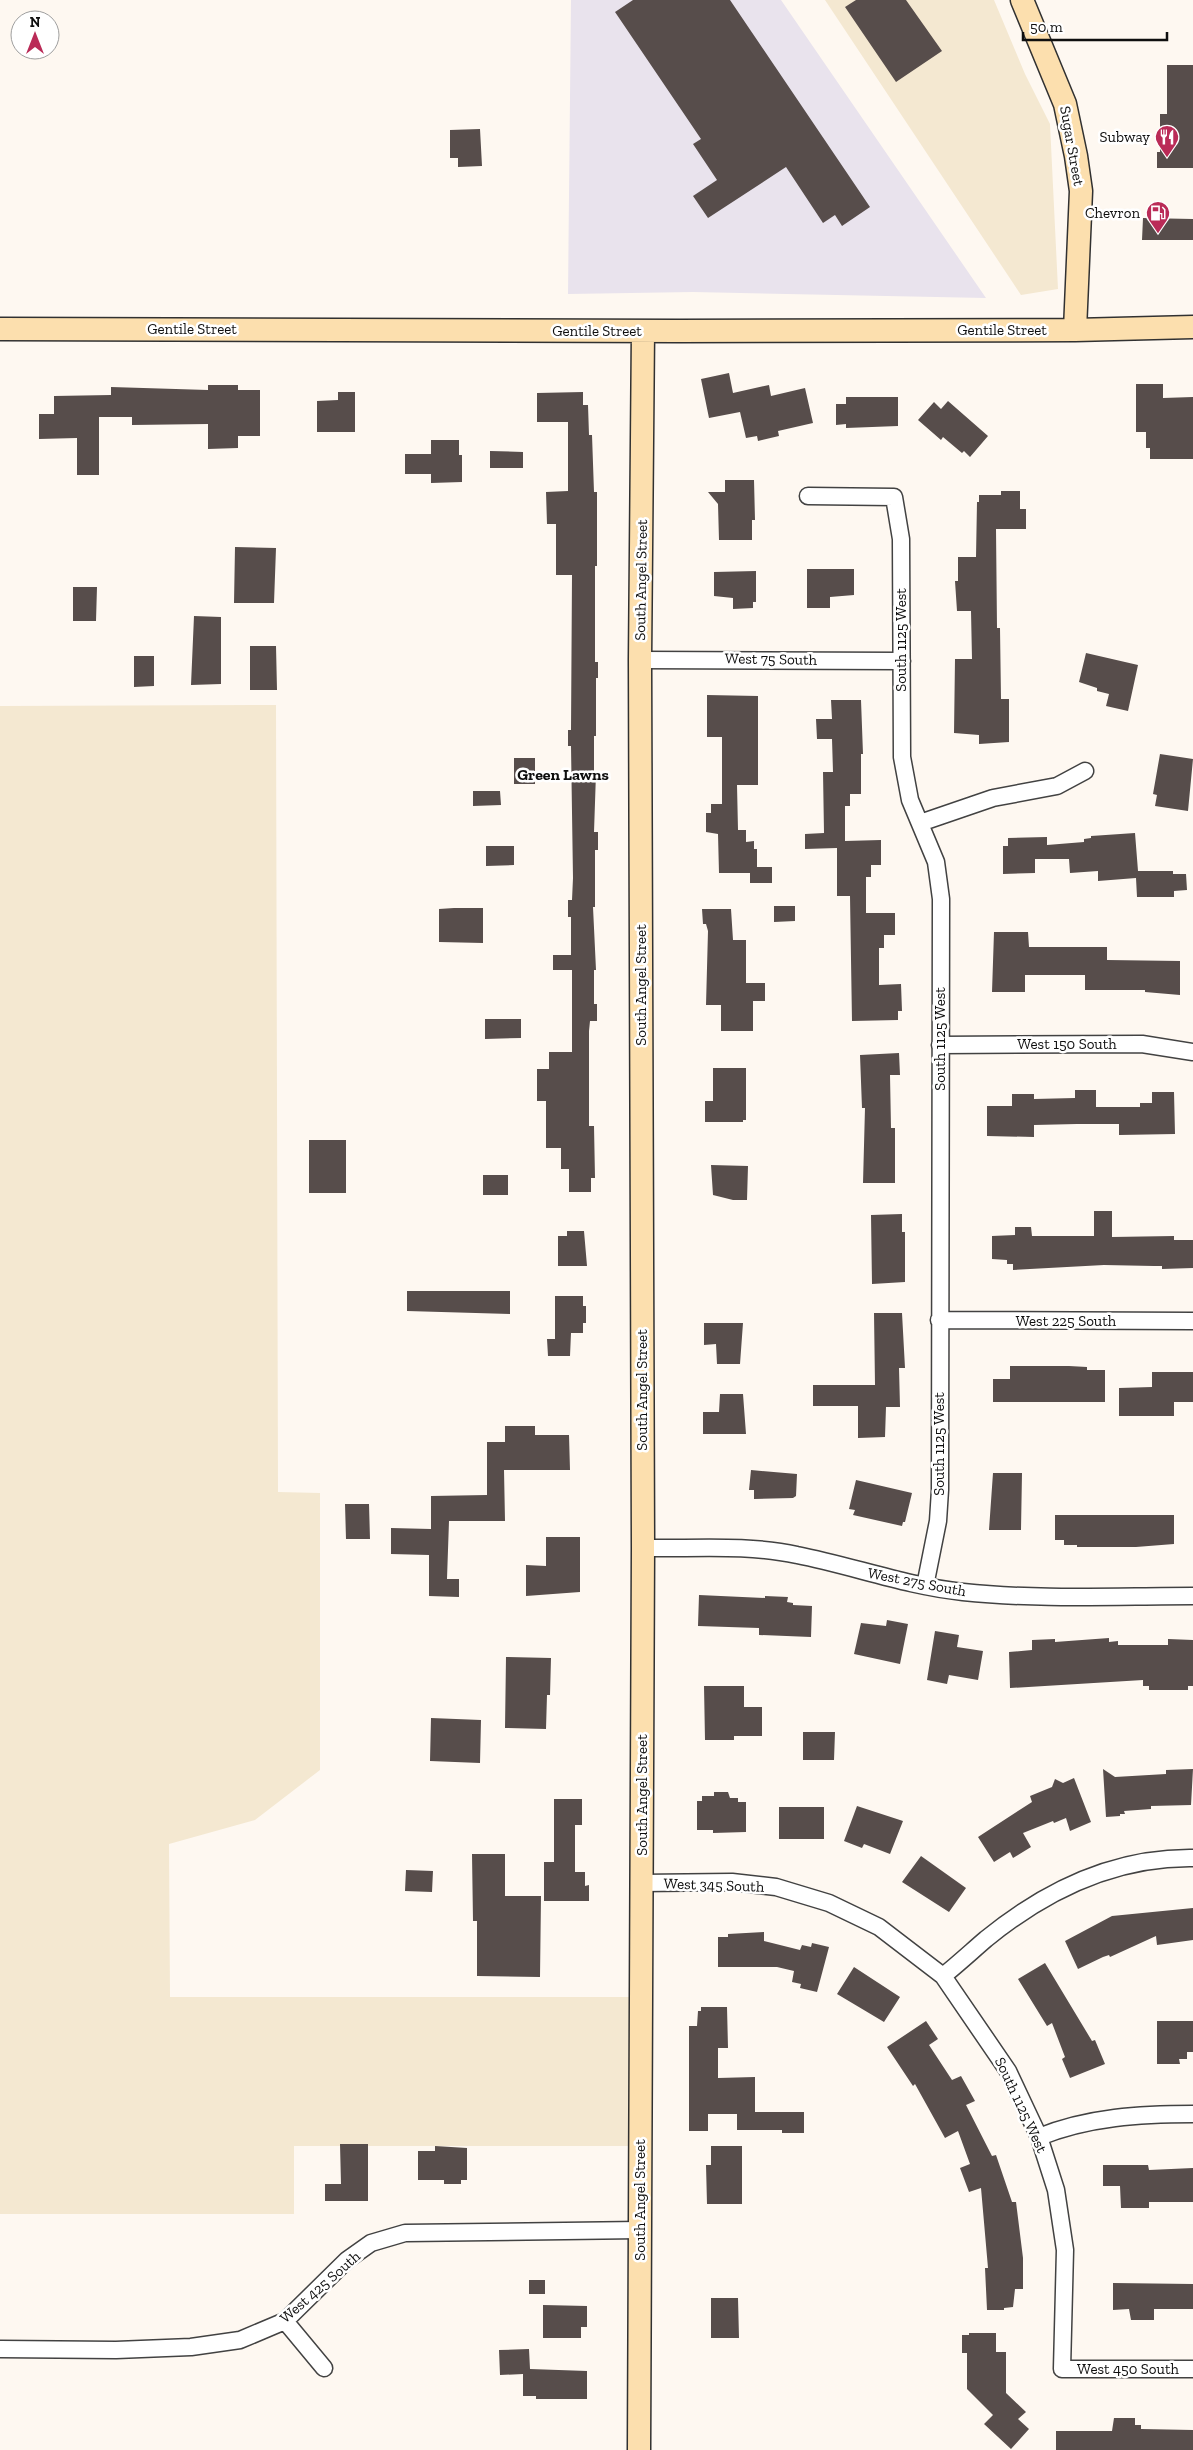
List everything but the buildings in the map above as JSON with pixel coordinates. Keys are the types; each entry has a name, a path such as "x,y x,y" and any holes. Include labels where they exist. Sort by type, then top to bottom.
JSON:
{"main road":[{"name":"Sugar Street","path":"1022,0 1065,104 1076,156 1080,191 1075,330"},
{"name":"Gentile Street","path":"0,329 644,331 1193,328"},
{"name":"South Angel Street","path":"640,2450 643,1548 640,660 644,331"}],"street":[{"name":"South 1125 West","path":"808,496 894,497 901,539 902,757 910,800 936,862 941,899 940,1490 938,1521 925,1586"},
{"name":"West 75 South","path":"640,660 669,658 902,661"},
{"path":"920,823 993,798 1057,786 1085,771"},
{"name":"West 150 South","path":"940,1045 1142,1044 1193,1052"},
{"name":"West 225 South","path":"940,1320 1193,1321"},
{"name":"West 275 South","path":"643,1548 738,1549 796,1554 925,1586 1002,1596 1193,1596"},
{"path":"943,1976 987,1938 1029,1908 1070,1885 1116,1867 1168,1858 1193,1858"},
{"name":"West 345 South","path":"641,1883 732,1882 776,1887 829,1903 878,1927 943,1976"},
{"name":"South 1125 West","path":"943,1976 1008,2071 1039,2137 1056,2190 1065,2250 1062,2369"},
{"path":"1039,2137 1058,2129 1095,2120 1149,2114 1193,2114"},
{"name":"West 425 South","path":"0,2349 116,2350 191,2347 240,2340 285,2321 347,2260 371,2243 405,2233 640,2230"},
{"path":"285,2321 324,2368"},
{"name":"West 450 South","path":"1062,2369 1193,2369"}],"shaded area":[{"path":"571,0 781,0 986,298 693,292 568,294"},
{"path":"825,0 994,0 1025,74 1050,124 1058,289 1021,295"},
{"path":"276,705 278,1492 320,1493 320,1770 255,1820 169,1844 170,1997 640,1997 640,2146 294,2146 294,2214 0,2214 0,706"}],"place":[{"name":"Subway","path":"1167,158"},
{"name":"Chevron","path":"1158,234"}],"district":[{"name":"Green Lawns","path":"563,774"}]}
